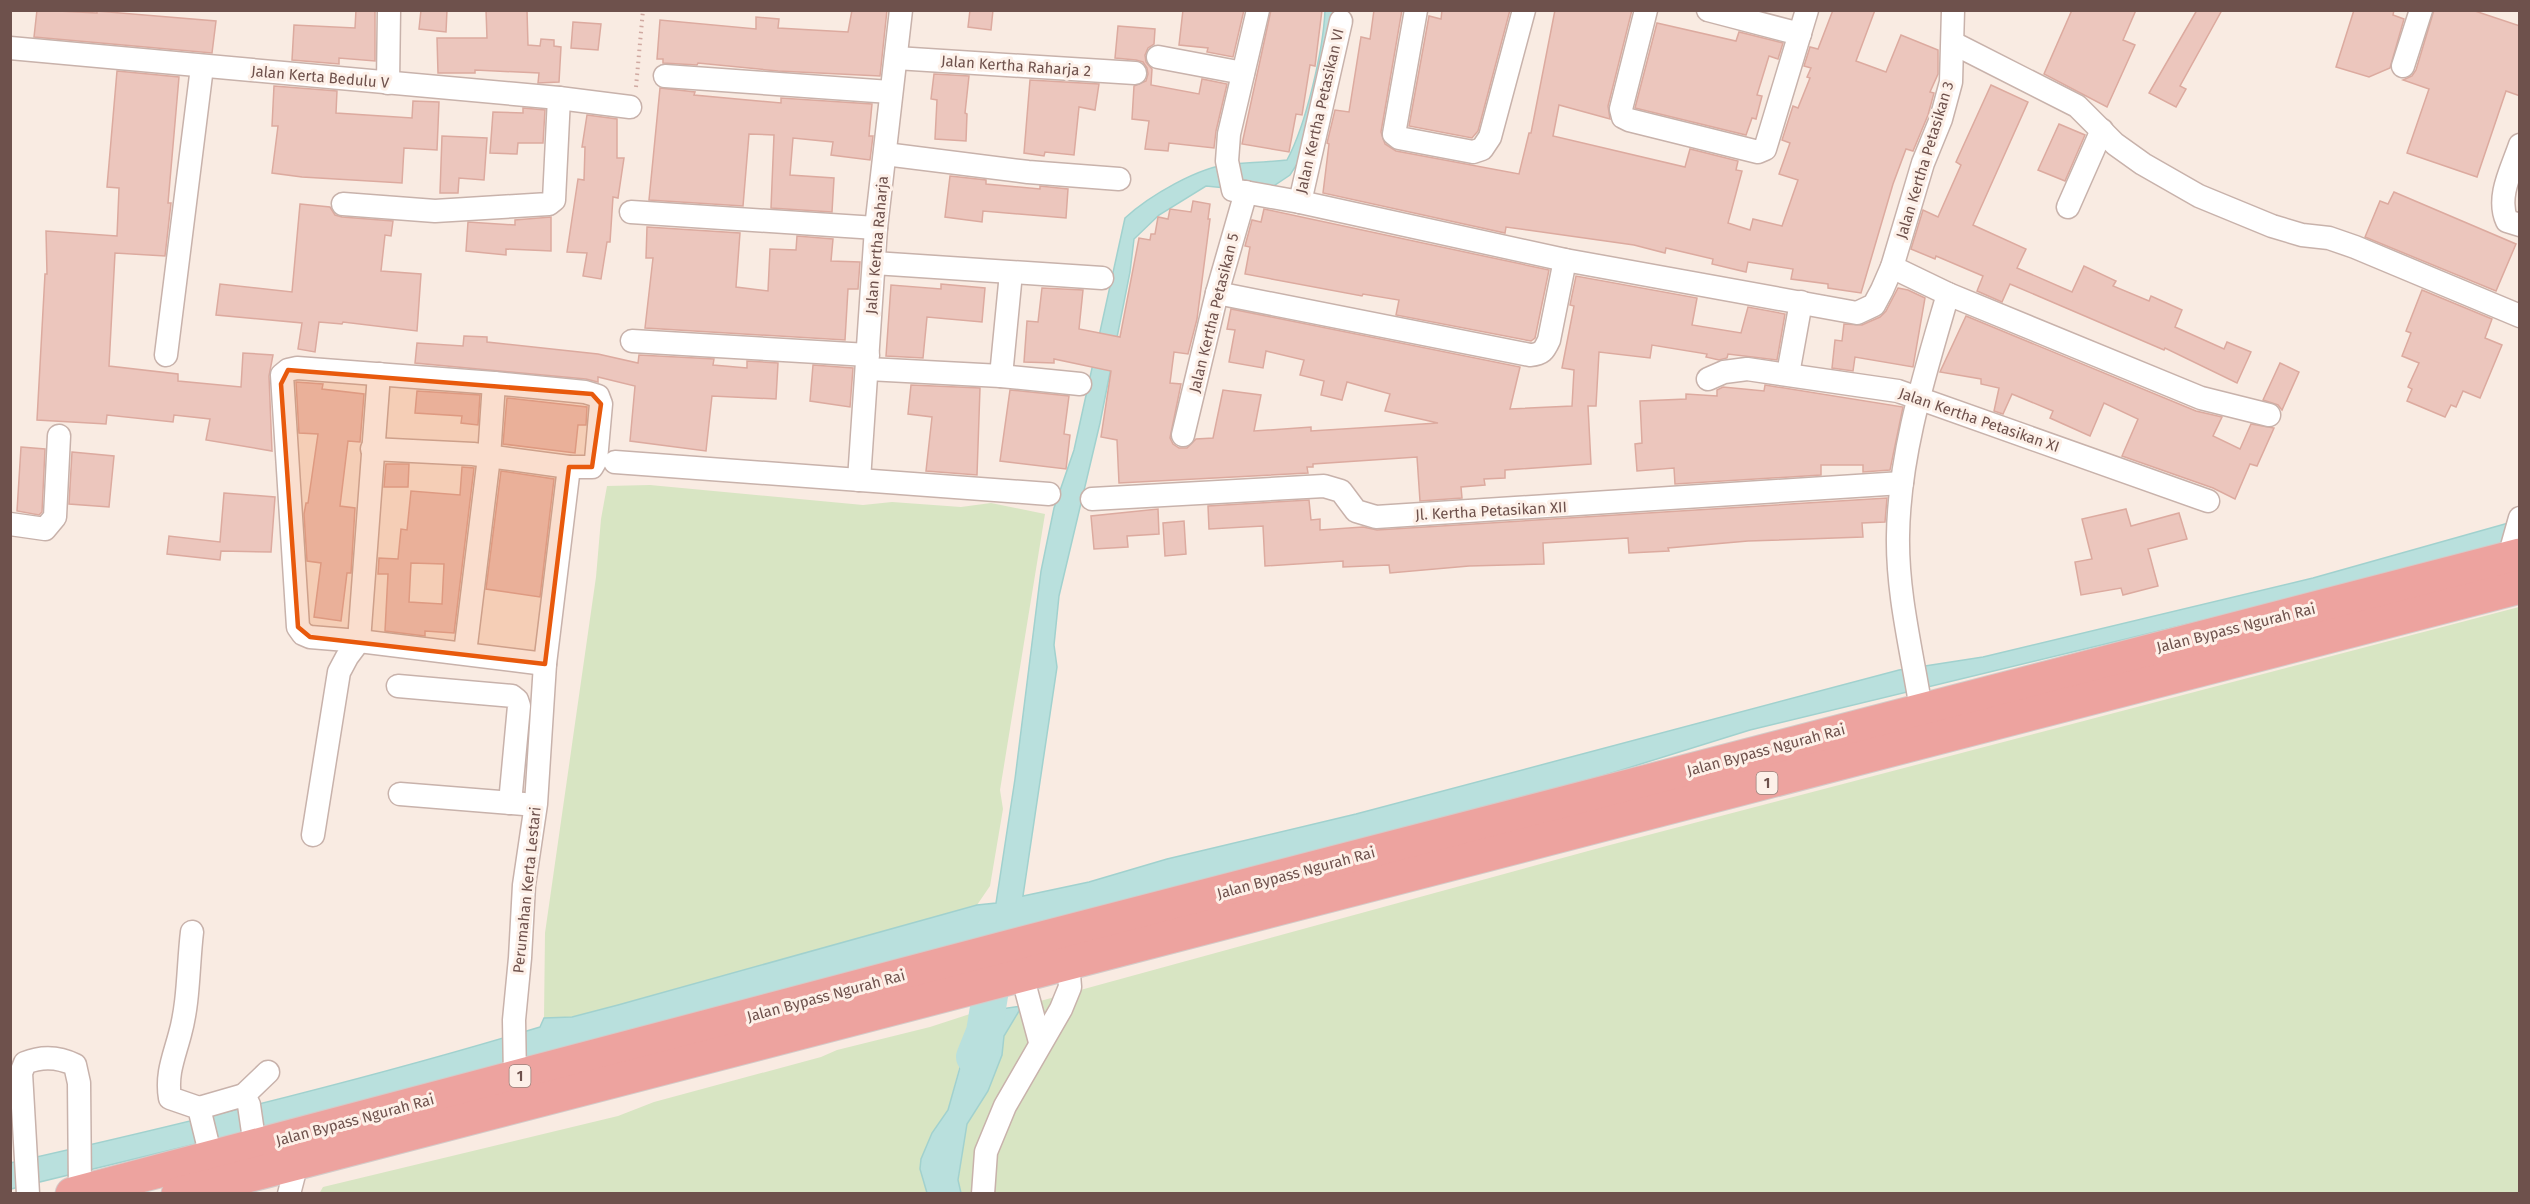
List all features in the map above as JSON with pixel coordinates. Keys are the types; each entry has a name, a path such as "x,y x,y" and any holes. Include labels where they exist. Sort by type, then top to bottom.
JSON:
{"highway":[{"name":"Jalan Bypass Ngurah Rai","path":"178,1194 293,1178 960,991 1020,966 1920,702 2515,561"},
{"name":"Jalan Bypass Ngurah Rai","path":"77,1188 209,1150 254,1141 515,1070 968,959 1020,966 1068,962 1603,826 2515,561"}],"street":[{"path":"388,83 389,10"},
{"name":"Jalan Kertha Raharja","path":"860,480 876,228 901,10"},
{"path":"1258,10 1229,134 1227,161 1240,191 1565,260 1801,302 1788,375"},
{"path":"1416,10 1394,134 1399,138 1473,152 1482,149 1490,137 1524,10"},
{"path":"1646,10 1620,109 1623,117 1758,152 1765,149 1807,10"},
{"path":"1708,10 1800,33"},
{"name":"Jalan Kertha Petasikan 3","path":"1801,302 1857,313 1874,305 1892,267 1952,82 1953,10"},
{"path":"2403,66 2421,10"},
{"name":"Jalan Kertha Petasikan VI","path":"1300,202 1341,21"},
{"path":"1953,43 2077,106 2115,144 2143,164 2199,196 2272,226 2302,235 2329,238 2355,247 2520,316"},
{"name":"Jalan Kerta Bedulu V","path":"10,48 630,107"},
{"path":"1158,57 1243,73"},
{"name":"Jalan Kertha Raharja 2","path":"896,58 1135,73"},
{"path":"166,356 202,67"},
{"path":"665,76 890,92"},
{"path":"343,204 435,212 549,204 554,200 559,99"},
{"path":"2068,207 2102,129"},
{"path":"2520,145 2502,200 2502,211 2507,221 2520,225"},
{"path":"885,154 1028,172 1119,179"},
{"name":"Jalan Kertha Petasikan 5","path":"1183,435 1240,191"},
{"path":"631,212 876,228"},
{"path":"1217,293 1530,355 1544,352 1549,340 1565,260"},
{"path":"874,263 1102,278"},
{"path":"1892,267 1948,294 2201,398 2269,415"},
{"path":"1000,376 1011,273"},
{"path":"1920,702 1900,586 1898,536 1902,483 1919,398 1948,294"},
{"path":"632,341 1080,384"},
{"path":"372,449 455,452 569,467 592,467 597,460 601,404 598,396 585,392 494,383 297,368 288,370 282,375 298,627 303,634 310,638 359,641 545,664"},
{"name":"Jalan Kertha Petasikan XI","path":"1708,379 1724,372 1747,369 1898,391 2208,501"},
{"path":"314,835 339,672 359,641 379,374"},
{"path":"465,653 489,457 494,383"},
{"path":"10,524 45,530 55,517 59,436"},
{"path":"615,462 1049,494"},
{"name":"Perumahan Kerta Lestari","path":"515,1070 514,1020 524,885 536,804 541,703 569,467"},
{"name":"Jl. Kertha Petasikan XII","path":"1092,499 1324,486 1341,491 1356,511 1376,517 1902,483"},
{"path":"2515,561 2520,518"},
{"path":"398,686 512,696 517,700 519,706 510,804"},
{"path":"400,794 510,804 536,804"},
{"path":"192,932 180,1034 170,1062 167,1083 170,1098 199,1112 246,1100 268,1072"},
{"path":"983,1194 986,1152 1005,1106 1061,1009 1070,987 1068,962"},
{"path":"1020,966 1040,1042"},
{"path":"28,1190 21,1073 26,1063 39,1058 65,1060 75,1065 79,1083 77,1188"},
{"path":"246,1100 254,1141"},
{"path":"199,1112 209,1150"}],"path":[{"path":"630,107 634,105 644,10"}],"highlighted area":[{"path":"288,370 592,394 601,404 592,467 569,467 545,664 310,637 298,627 281,384"}],"green space":[{"path":"650,485 863,505 892,502 961,507 991,503 1045,514 1000,790 1003,809 990,886 977,905 618,1005 572,1017 544,1018 545,933 607,486"},
{"path":"2519,607 2519,1193 961,1194 958,1180 967,1124 988,1091 1002,1055 1004,1036 1022,1006 1610,845"},
{"path":"973,1013 979,1020 977,1028 963,1053 948,1110 932,1133 920,1169 927,1193 319,1194 323,1187 618,1116 654,1102 821,1057 837,1050 930,1027"}],"water":[{"path":"1325,11 1339,11 1306,150 1290,175 1272,187 1246,190 1206,186 1159,215 1134,239 1130,272 1100,423 1059,596 1054,645 1057,667 1023,896 1089,882 1167,859 1356,814 1899,670 1983,657 2313,578 2519,520 2519,539 2246,610 1750,730 1599,777 245,1132 11,1189 10,1163 342,1083 540,1027 544,1018 572,1017 977,905 996,903 1015,779 1041,571 1054,508 1074,450 1125,218 1160,192 1204,171 1231,164 1287,160 1307,108 1321,46"},
{"path":"1022,1006 1004,1036 1002,1055 988,1091 967,1124 958,1180 961,1193 927,1193 920,1169 921,1159 932,1133 948,1110 964,1053 977,1028 979,1020 973,1013"}],"building":[{"path":"37,10 97,13 97,11 216,21 212,53 34,37"},
{"path":"356,10 375,10 375,61 339,58 339,64 292,60 294,25 355,28"},
{"path":"421,10 447,10 446,32 419,29"},
{"path":"486,10 527,10 528,45 540,46 541,39 554,40 554,46 561,47 559,82 538,83 539,73 475,70 475,73 438,73 437,38 487,38"},
{"path":"852,10 887,10 880,76 778,71 698,63 697,65 663,63 663,59 657,59 660,20 756,29 756,17 779,19 778,28 848,32"},
{"path":"970,10 993,10 991,30 968,27"},
{"path":"1183,10 1244,10 1233,57 1207,52 1208,48 1179,45"},
{"path":"1271,10 1322,10 1315,66 1310,65 1302,115 1296,114 1289,152 1242,144"},
{"path":"1374,10 1402,10 1381,132 1385,144 1396,151 1519,174 1529,133 1531,133 1555,10 1632,10 1608,106 1610,119 1559,105 1553,136 1685,167 1690,149 1738,161 1736,170 1742,171 1728,223 1750,230 1753,219 1782,226 1798,180 1779,174 1790,143 1782,140 1793,106 1798,108 1810,78 1807,77 1811,68 1804,66 1810,47 1818,49 1833,10 1875,10 1856,61 1886,72 1901,35 1938,50 1938,74 1930,92 1934,93 1928,115 1913,151 1906,149 1893,184 1861,293 1828,288 1828,284 1791,279 1793,269 1748,262 1746,272 1712,264 1713,259 1666,248 1665,253 1634,245 1506,227 1505,233 1323,193 1329,144 1327,143 1335,110 1349,112 1361,37 1370,39"},
{"path":"1442,10 1510,10 1478,131 1472,138 1409,126 1429,16 1441,19"},
{"path":"2072,10 2136,10 2123,40 2135,45 2107,107 2044,74"},
{"path":"2197,10 2222,10 2180,86 2186,89 2176,107 2149,93"},
{"path":"2354,10 2394,10 2393,15 2404,19 2390,68 2369,77 2336,67"},
{"path":"2434,10 2472,10 2520,26 2520,96 2506,91 2477,177 2407,153 2429,89 2403,80 2412,76 2416,70"},
{"path":"573,22 601,24 598,50 571,48"},
{"path":"1657,23 1736,41 1739,32 1783,43 1778,59 1769,56 1757,95 1762,96 1756,119 1752,118 1746,135 1635,108"},
{"path":"1118,26 1155,29 1154,44 1148,48 1145,55 1146,62 1152,69 1151,85 1199,94 1202,79 1227,84 1214,148 1169,143 1168,151 1145,149 1149,121 1132,119 1134,86 1146,81 1147,68 1143,62 1115,58"},
{"path":"117,71 179,77 168,203 171,203 165,256 115,253 109,366 178,374 178,381 241,387 243,353 273,355 269,376 272,451 206,440 210,419 174,415 173,422 107,415 106,424 37,420 45,274 47,274 46,231 117,236 119,188 107,187"},
{"path":"934,74 969,76 965,113 967,114 966,141 935,139 937,100 931,99"},
{"path":"1030,80 1099,84 1095,110 1079,107 1074,155 1045,152 1044,156 1024,153"},
{"path":"1991,85 2028,102 1973,225 2026,249 2017,268 2072,292 2084,266 2116,281 2113,286 2149,301 2151,296 2182,310 2175,327 2224,349 2227,342 2251,352 2237,383 2165,348 2164,350 2010,284 2002,302 1977,291 1983,276 1936,256 1935,259 1911,249 1923,210 1938,217 1961,165 1956,162"},
{"path":"274,86 337,91 336,113 412,118 413,101 439,102 437,150 404,148 402,183 272,173 278,126 272,126"},
{"path":"660,88 695,92 694,95 781,103 781,98 872,104 869,136 873,136 870,160 831,155 833,142 793,138 790,175 834,178 832,212 771,208 774,135 749,134 743,206 649,200"},
{"path":"523,108 545,110 543,143 518,143 517,154 490,153 493,112 523,113"},
{"path":"587,115 617,119 617,158 624,158 618,198 613,197 610,242 607,242 601,279 583,276 587,253 567,252 578,179 584,180 585,147 582,147"},
{"path":"2059,124 2085,135 2065,181 2038,170"},
{"path":"442,136 487,138 484,180 459,178 458,193 440,193"},
{"path":"950,176 986,180 986,184 1068,189 1066,218 983,211 982,222 945,217"},
{"path":"2394,192 2516,244 2496,291 2365,237 2380,201 2388,204"},
{"path":"1193,201 1210,204 1208,219 1210,219 1197,319 1188,354 1174,352 1170,383 1181,384 1170,438 1179,448 1187,448 1196,439 1213,438 1223,390 1261,395 1254,431 1311,427 1311,431 1438,423 1385,411 1390,394 1347,382 1342,400 1321,395 1324,381 1300,375 1304,360 1266,351 1263,368 1229,362 1235,330 1227,329 1231,309 1520,367 1510,409 1572,406 1574,370 1562,368 1574,306 1570,305 1576,276 1697,298 1692,325 1741,333 1748,307 1785,314 1777,360 1728,354 1727,358 1719,360 1706,357 1707,354 1652,345 1650,358 1599,352 1596,406 1588,406 1591,464 1505,470 1505,478 1484,479 1485,485 1461,487 1462,498 1420,501 1417,457 1313,464 1313,467 1307,467 1308,473 1119,483 1117,440 1101,437 1111,371 1054,359 1054,363 1024,362 1027,321 1038,322 1042,288 1083,290 1079,329 1120,337 1139,238 1150,240 1151,234 1155,234 1158,217 1168,219 1170,209 1191,212"},
{"path":"300,204 330,207 335,215 342,217 393,221 391,236 385,235 381,271 421,274 417,331 343,322 342,324 319,322 315,352 298,349 302,323 216,315 220,284 292,292"},
{"path":"1264,209 1549,270 1535,338 1531,341 1396,315 1399,300 1363,294 1362,296 1245,274 1250,247 1245,246 1252,220 1261,222"},
{"path":"551,217 551,251 506,249 506,255 466,251 468,222 515,225 515,220"},
{"path":"647,227 740,233 736,287 768,291 770,249 796,250 797,236 833,239 831,261 860,262 858,289 848,289 845,340 645,328 653,258 646,258"},
{"path":"941,284 985,288 982,322 927,317 923,358 886,356 891,285 941,289"},
{"path":"1898,288 1925,298 1913,367 1855,357 1853,371 1832,368 1835,340 1842,341 1844,324 1862,325 1880,317 1886,311"},
{"path":"2422,290 2492,319 2485,338 2502,345 2480,398 2463,391 2456,407 2451,405 2445,417 2407,401 2412,389 2408,387 2419,363 2402,356 2411,333 2406,331"},
{"path":"1966,316 2196,411 2222,417 2213,436 2240,449 2251,424 2274,428 2257,466 2250,464 2235,499 2213,488 2122,456 2138,419 2104,403 2090,436 2050,418 2053,411 2012,394 2003,414 1994,411 1999,388 1981,384 1981,379 1940,372"},
{"path":"464,336 487,337 487,342 598,354 638,363 639,355 714,359 713,365 747,368 747,361 778,363 776,399 712,396 706,451 630,441 635,386 598,377 598,382 415,363 417,343 463,346"},
{"path":"2280,363 2299,372 2282,410 2278,405 2263,400"},
{"path":"813,365 853,368 850,407 810,401"},
{"path":"296,382 323,384 322,389 364,394 360,442 348,441 340,506 355,508 351,573 347,573 341,621 314,617 321,563 307,561 304,514 306,503 308,503 318,434 299,433"},
{"path":"911,385 980,388 977,475 926,471 932,417 908,414"},
{"path":"1765,385 1903,407 1890,470 1863,472 1863,465 1821,465 1821,475 1675,484 1674,468 1637,471 1635,444 1642,443 1640,401 1686,399 1686,394 1717,396 1717,390 1723,387 1764,391"},
{"path":"1010,390 1069,396 1064,434 1070,435 1066,469 1000,461"},
{"path":"417,391 480,395 478,425 461,423 462,416 415,413"},
{"path":"507,398 587,407 586,425 578,425 575,453 503,444"},
{"path":"21,447 45,449 42,512 39,515 17,511"},
{"path":"72,452 114,456 109,507 69,504"},
{"path":"386,464 409,464 408,487 384,487"},
{"path":"462,467 474,468 454,633 425,631 425,636 385,631 388,574 378,574 379,558 398,559 401,529 407,530 411,491 460,495","holes":["411,563 444,564 442,604 409,602"]},
{"path":"501,471 554,479 540,597 486,589"},
{"path":"224,493 275,497 271,552 221,551 220,560 167,554 169,536 220,542"},
{"path":"1887,498 1885,522 1862,523 1863,537 1748,541 1668,548 1669,551 1629,553 1628,538 1543,543 1544,564 1469,566 1390,573 1389,565 1343,567 1343,561 1265,566 1263,526 1209,529 1208,506 1309,500 1311,520 1320,519 1320,530 1363,527 1377,530"},
{"path":"1158,509 1159,534 1127,536 1128,547 1094,549 1091,516"},
{"path":"2126,509 2131,526 2179,513 2187,539 2148,549 2158,586 2123,595 2121,588 2081,595 2075,562 2092,559 2082,519"},
{"path":"1184,521 1186,554 1165,556 1163,523"}],"waterway":[{"path":"974,1057 984,1032 997,953"}]}
